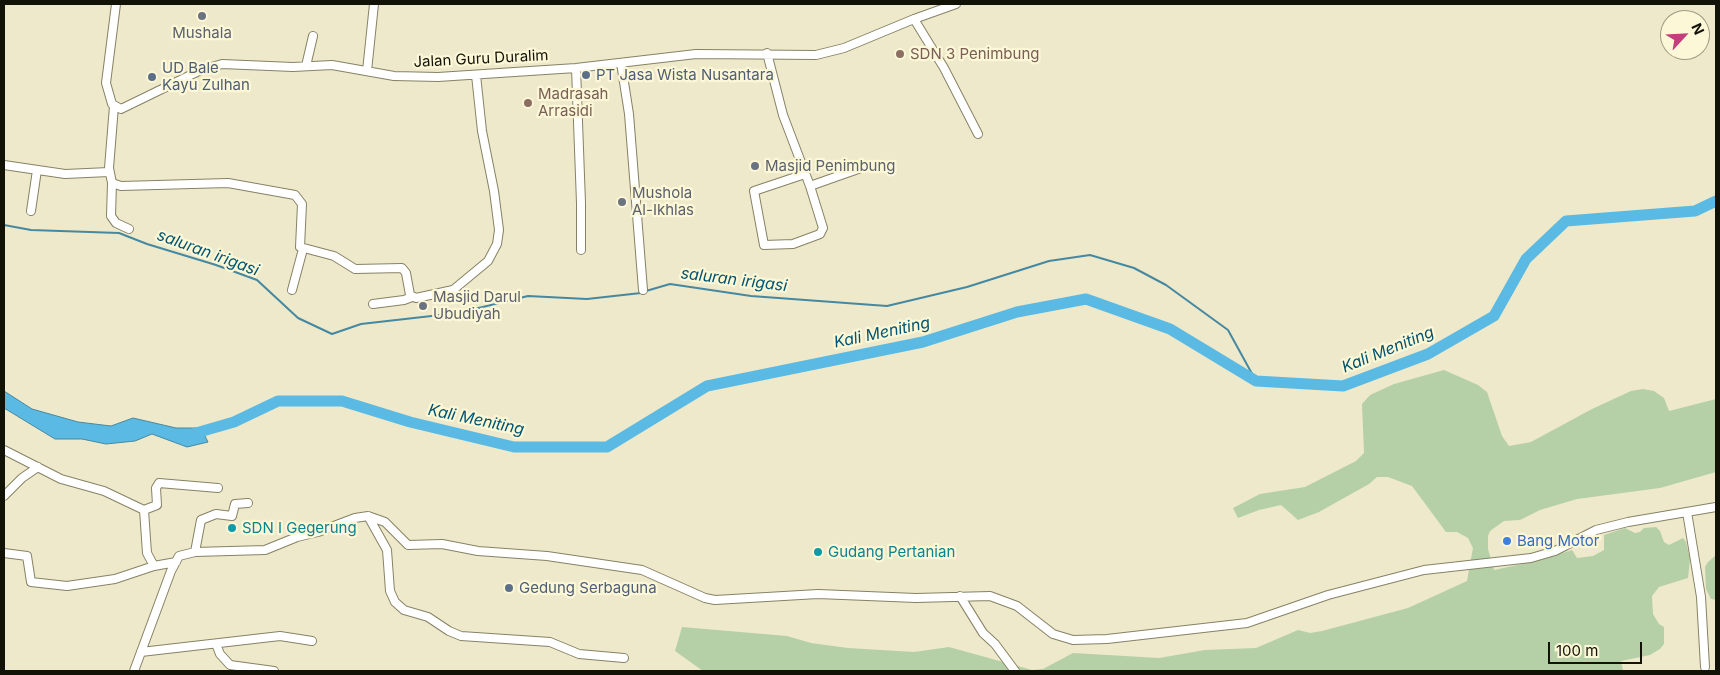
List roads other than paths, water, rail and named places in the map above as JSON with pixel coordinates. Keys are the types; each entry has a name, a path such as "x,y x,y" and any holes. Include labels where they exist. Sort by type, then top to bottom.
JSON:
{"street":[{"path":"116,4 106,83 108,96 114,106 109,172 112,183 111,216 116,223 129,230"},
{"path":"367,71 374,4"},
{"name":"Jalan Guru Duralim","path":"114,106 124,108 213,65 332,66 404,76 438,77 576,68 696,54 767,53 805,56 844,48 914,19 935,7 956,4"},
{"path":"914,19 948,75 978,134"},
{"path":"306,66 313,36"},
{"path":"767,53 783,116 810,186 823,228 821,233 787,246 764,245 754,191 805,174"},
{"path":"622,63 629,114 643,290"},
{"path":"576,68 582,203 581,250"},
{"path":"373,304 453,290 488,260 497,244 499,230 494,191 482,131 476,75"},
{"path":"4,165 65,174 109,172"},
{"path":"810,186 861,168"},
{"path":"31,211 36,170"},
{"path":"112,183 121,186 228,184 295,195 302,204 299,242 303,249 292,290"},
{"path":"303,249 334,256 355,269 402,268 406,273 412,297"},
{"path":"4,450 60,479 104,491 144,510 157,505 156,488 159,483 218,488"},
{"path":"4,496 22,478 38,468"},
{"path":"195,552 201,520 216,514 232,516 236,504 248,503"},
{"path":"134,671 171,570 179,556 195,552 265,550 297,537 368,516 386,522 408,545 442,544 478,550 547,556 642,570 698,595 715,600 818,594 916,598 990,596 1007,601 1053,634 1073,640 1107,639 1156,632 1213,628 1262,619 1328,595 1424,570 1531,558 1555,551 1596,530 1628,522 1716,507"},
{"path":"144,510 147,553 154,566"},
{"path":"1687,512 1701,597 1705,667"},
{"path":"368,516 376,527 387,550 390,592 404,610 428,617 449,631 461,636 550,642 579,654 624,658"},
{"path":"4,553 26,556 31,582 67,586 115,579 154,566 176,562"},
{"path":"960,596 983,633 995,644 1015,671"},
{"path":"141,652 280,636 312,641"},
{"path":"216,644 220,654 230,665 274,671"}],"water":[{"path":"4,391 32,409 78,422 111,426 133,418 176,428 201,428 208,442 187,447 152,434 135,441 106,444 82,439 55,439 4,408"}],"waterway":[{"name":"Kali Meniting","path":"189,435 234,422 278,401 342,401 410,422 514,447 607,447 707,386 923,342 1017,312 1086,299 1170,329 1256,381 1343,386 1428,354 1494,316 1526,259 1566,221 1695,211 1716,201"},
{"name":"saluran irigasi","path":"4,225 31,230 119,233 147,244 216,265 257,280 298,318 332,334 361,324 458,313 528,296 587,299 641,293"},
{"name":"saluran irigasi","path":"646,291 670,284 751,296 887,306 967,287 1049,261 1090,255 1134,268 1166,285 1228,330 1256,381"}],"place":[{"name":"Mushala","path":"202,16"},
{"name":"SDN 3 Penimbung","path":"900,54"},
{"name":"PT Jasa Wista Nusantara","path":"586,75"},
{"name":"UD Bale Kayu Zulhan","path":"152,77"},
{"name":"Madrasah Arrasidi","path":"528,103"},
{"name":"Masjid Penimbung","path":"755,166"},
{"name":"Mushola Al-Ikhlas","path":"622,202"},
{"name":"Masjid Darul Ubudiyah","path":"423,306"},
{"name":"SDN I Gegerung","path":"232,528"},
{"name":"Bang Motor","path":"1507,541"},
{"name":"Gudang Pertanian","path":"818,552"},
{"name":"Gedung Serbaguna","path":"509,588"}]}
